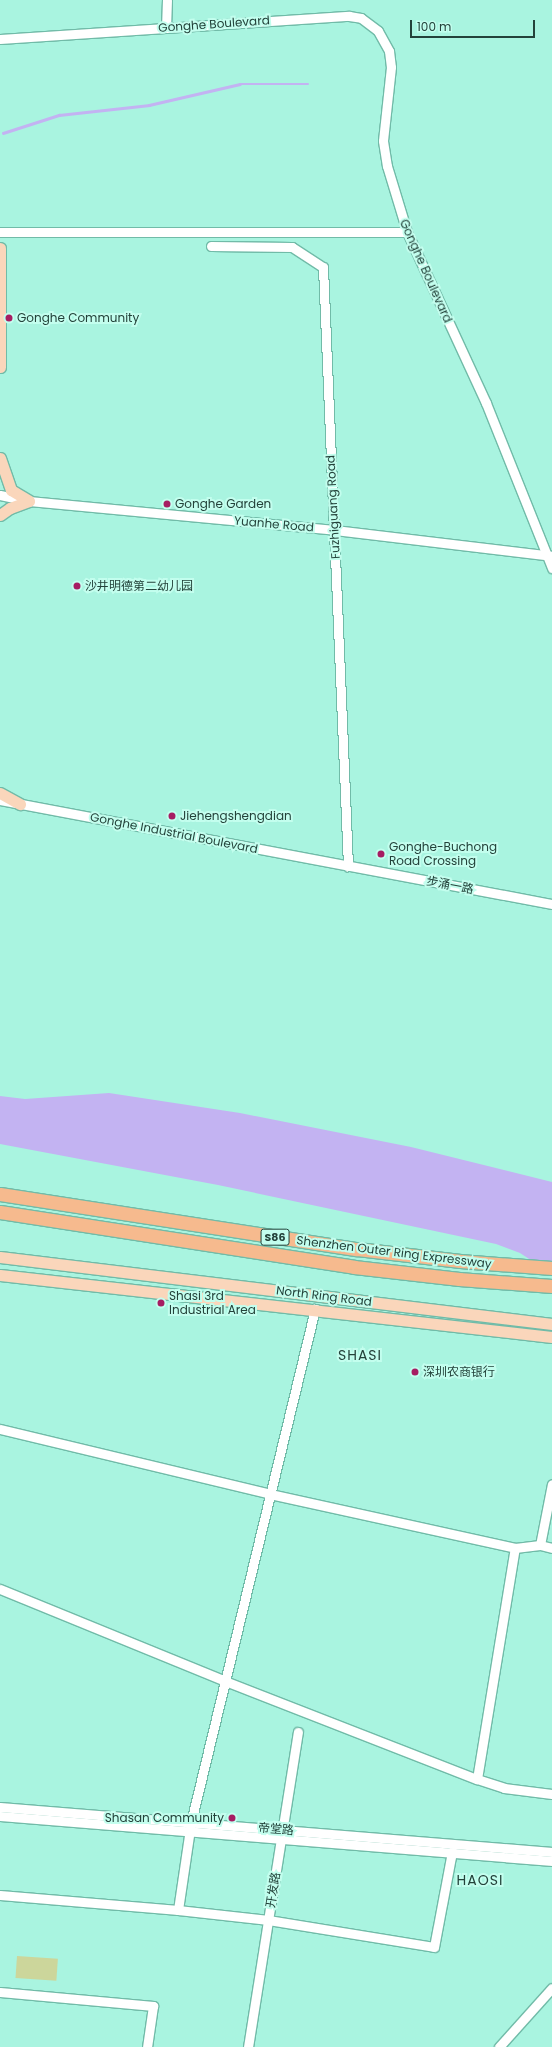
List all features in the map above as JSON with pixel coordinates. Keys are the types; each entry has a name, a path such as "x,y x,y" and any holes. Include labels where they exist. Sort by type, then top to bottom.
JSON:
{"highway":[{"name":"Shenzhen Outer Ring Expressway","path":"0,1194 357,1250 552,1268"},
{"name":"Shenzhen Outer Ring Expressway","path":"0,1212 354,1267 459,1279 552,1286"}],"main road":[{"path":"0,248 0,367"},
{"path":"0,458 11,490 29,501"},
{"path":"0,515 10,508 29,501"},
{"path":"1,799 20,804"},
{"name":"North Ring Road","path":"0,1257 552,1324"},
{"name":"North Ring Road","path":"0,1275 314,1309 552,1337"}],"street":[{"path":"166,0 166,28"},
{"name":"Gonghe Boulevard","path":"0,39 348,16 361,18 378,31 389,51 391,67 383,141 387,166 407,232 486,403 550,556 552,568"},
{"path":"0,232 407,232"},
{"name":"Fuzhiguang Road","path":"210,246 292,247 322,267 335,530 348,866"},
{"name":"Yuanhe Road","path":"0,495 29,501 335,530 550,556"},
{"name":"Gonghe Industrial Boulevard","path":"20,804 348,866"},
{"name":"步涌一路","path":"348,866 552,904"},
{"path":"178,1910 190,1827 314,1309"},
{"path":"0,1429 270,1494 515,1548 540,1545 552,1548"},
{"path":"540,1545 552,1484"},
{"path":"476,1779 515,1548"},
{"path":"0,1589 225,1681 476,1779 504,1788 552,1794"},
{"name":"开发路","path":"248,2047 298,1732"},
{"name":"帝堂路","path":"0,1807 190,1827"},
{"name":"帝堂路","path":"0,1816 190,1827 552,1852"},
{"name":"帝堂路","path":"282,1834 552,1861"},
{"path":"0,1895 178,1910 268,1920 434,1947 452,1852"},
{"path":"499,2047 552,1988"},
{"path":"0,1992 153,2006 147,2047"}],"green space":[{"path":"17,1956 58,1959 56,1981 15,1978"}],"shaded area":[{"path":"109,1093 240,1113 411,1147 552,1182 552,1274 520,1253 496,1244 218,1185 0,1144 0,1096 25,1099"}],"waterway":[{"path":"3,133 59,115 149,105 240,84 308,84"}],"place":[{"name":"Gonghe Community","path":"9,318"},
{"name":"Gonghe Garden","path":"167,504"},
{"name":"沙井明德第二幼儿园","path":"77,586"},
{"name":"Jiehengshengdian","path":"172,816"},
{"name":"Gonghe-Buchong Road Crossing","path":"381,854"},
{"name":"Shasi 3rd Industrial Area","path":"161,1303"},
{"name":"深圳农商银行","path":"415,1372"},
{"name":"Shasan Community","path":"232,1818"}],"district":[{"name":"SHASI","path":"360,1355"},
{"name":"HAOSI","path":"480,1880"}]}
